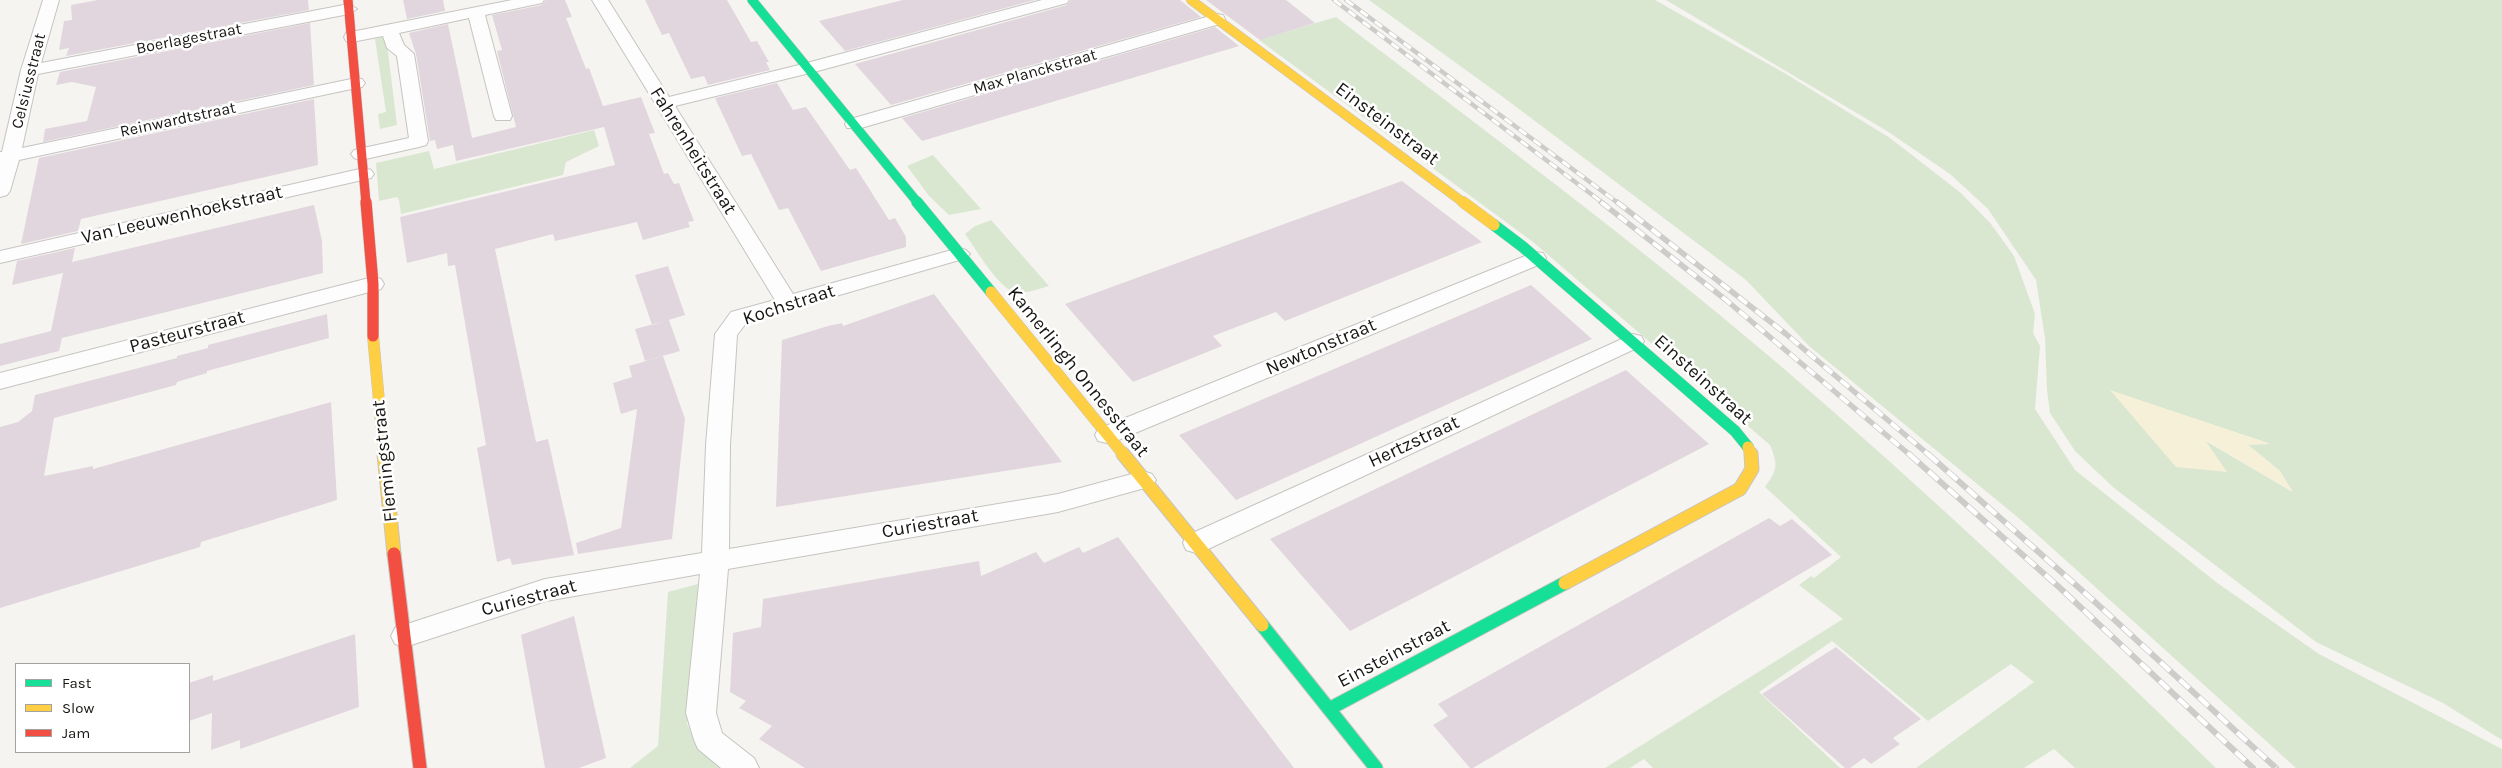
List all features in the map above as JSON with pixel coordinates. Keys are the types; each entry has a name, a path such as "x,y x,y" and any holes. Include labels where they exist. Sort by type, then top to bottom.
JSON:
{"street":[{"name":"Celsiusstraat","path":"0,191 6,156 51,0"},
{"path":"352,37 536,0"},
{"name":"Fahrenheitstraat","path":"600,0 638,64 666,103 787,302"},
{"name":"Kamerlingh Onnesstraat","path":"752,0 1196,543 1376,768"},
{"path":"666,103 808,68 1061,0"},
{"path":"1191,0 1216,19"},
{"name":"Boerlagestraat","path":"30,70 348,4"},
{"name":"Flemingstraat","path":"348,4 373,284 373,354 389,487 396,578 405,636 420,768"},
{"path":"476,13 503,116"},
{"name":"Einsteinstraat","path":"1216,19 1535,258 1633,341 1745,441 1755,464 1754,473 1749,481 1740,489 1329,709"},
{"name":"Max Planckstraat","path":"854,124 1216,19"},
{"path":"363,164 419,142 405,54 396,48 390,30"},
{"name":"Reinwardtstraat","path":"6,156 356,84"},
{"name":"Van Leeuwenhoekstraat","path":"0,257 363,164"},
{"name":"Kochstraat","path":"715,560 718,445 726,334 739,317 959,254"},
{"name":"Newtonstraat","path":"1107,435 1535,258"},
{"name":"Pasteurstraat","path":"0,381 373,284"},
{"name":"Hertzstraat","path":"1196,543 1633,341"},
{"name":"Curiestraat","path":"405,636 544,590 1058,503 1143,480"},
{"path":"715,560 700,713 709,740 743,768"}],"green space":[{"path":"1369,0 1655,0 1786,74 1890,138 1961,193 1991,224 2014,256 2035,314 2033,333 2040,346 2035,409 2075,470 2216,582 2319,654 2502,749 2502,768 2296,768 2021,520 1809,346 1746,280 1503,97"},
{"path":"1666,0 2502,0 2502,740 2443,703 2316,642 2114,488 2075,451 2050,413 2045,338 2036,280 1988,209 1950,174 1887,131","holes":["2111,391 2268,443 2248,445 2280,471 2291,491 2204,440 2226,472"]},
{"path":"1336,17 1613,229 1776,362 1889,461 1999,562 2216,768 2075,768 2054,749 2024,768 1916,768 2034,682 2011,664 1928,721 1832,641 1759,692 1840,768 1653,768 1644,759 1630,768 1605,768 1843,619 1799,585 1811,576 1814,578 1841,557 1765,487 1775,467 1770,445 1533,242 1259,40"},
{"path":"386,36 397,125 380,129 378,114 386,112 375,39"},
{"path":"594,130 599,146 566,162 563,175 401,214 397,197 379,201 376,163 429,151 434,169"},
{"path":"933,155 981,209 949,215 929,196 907,166"},
{"path":"992,220 1049,286 1018,293 1007,288 994,275 965,234 975,226"},
{"path":"698,584 687,724 700,747 722,768 630,768 658,746 668,592"}],"sand":[{"path":"2110,390 2270,444 2248,445 2280,471 2293,492 2205,440 2227,472 2176,467"}],"building":[{"path":"98,0 308,0 309,10 66,56 69,48 59,50 64,21 72,20 71,5"},
{"path":"403,0 443,0 445,11 407,19"},
{"path":"546,0 565,0 572,17 566,18 586,69 589,68 603,106 641,97 655,133 649,134 664,174 668,173 674,184 679,183 694,221 688,222 690,227 643,240 637,222 555,241 553,234 495,249 536,442 548,439 574,555 512,565 510,558 497,562 477,448 486,445 455,265 448,266 447,253 407,263 400,217 615,165 604,127 456,161 453,145 437,149 435,140 430,141 416,54 409,33 448,24 472,138 516,127 497,51 502,50 492,15 542,5"},
{"path":"645,0 727,0 751,42 757,41 769,62 766,62 770,70 708,85 704,76 691,79 669,33 662,35"},
{"path":"903,0 1035,0 845,51 819,21"},
{"path":"1071,0 1180,0 1201,17 891,105 855,64 1067,5"},
{"path":"1206,0 1286,0 1315,23 1260,40"},
{"path":"310,23 314,85 43,142 45,129 87,121 96,87 72,82 56,85 60,72"},
{"path":"1215,27 1239,46 922,141 902,118"},
{"path":"777,83 793,110 806,107 850,170 856,168 889,220 895,218 906,237 906,247 821,271 788,208 779,210 751,154 742,156 715,98"},
{"path":"314,99 318,165 81,219 78,231 21,244 39,158"},
{"path":"1402,181 1482,242 1285,321 1276,312 1213,336 1222,346 1133,382 1065,304"},
{"path":"314,205 322,241 323,273 62,338 59,351 0,366 0,344 51,331 63,273 12,285 17,261 75,248 72,262"},
{"path":"668,266 685,315 652,325 635,275"},
{"path":"1531,285 1592,339 1236,500 1179,435"},
{"path":"934,294 1062,462 776,507 782,340 828,326 842,323 843,326"},
{"path":"327,314 329,338 207,371 207,373 177,382 176,385 54,418 44,476 93,466 93,469 331,402 337,500 201,542 200,547 0,608 0,427 18,422 32,411 35,395 177,358 177,356 208,348 208,345"},
{"path":"669,320 680,351 645,361 635,329"},
{"path":"663,356 685,419 672,539 578,554 576,543 621,528 637,409 621,414 613,383 632,377 629,366"},
{"path":"1626,370 1709,444 1350,631 1270,539"},
{"path":"1769,518 1780,526 1792,519 1832,555 1473,768 1470,768 1433,725 1448,716 1438,704"},
{"path":"1118,537 1294,768 805,768 759,739 772,726 739,708 746,701 730,692 733,633 761,627 763,599 979,561 981,576 1036,552 1044,563 1079,547 1083,553"},
{"path":"574,616 606,758 579,768 545,768 521,635"},
{"path":"355,634 359,707 240,749 240,740 211,750 212,713 190,721 190,683 213,675 213,681"},
{"path":"1836,647 1921,719 1893,738 1900,744 1871,764 1864,758 1850,768 1845,768 1762,694"}],"railway":[{"path":"1334,0 1603,203"},
{"path":"1346,0 1618,203"},
{"path":"1601,202 1726,300 1910,455"},
{"path":"1617,202 1786,334 1929,455"},
{"path":"1909,454 2060,588 2253,768"},
{"path":"1928,454 2095,602 2276,768"}],"traffic: fast":[{"path":"752,0 991,292"},
{"path":"1494,225 1523,247 1735,431 1748,447"},
{"path":"1329,709 1565,583"},
{"path":"1262,625 1376,768"}],"traffic: slow":[{"path":"1191,0 1494,225"},
{"path":"991,292 1262,625"},
{"path":"373,336 394,554"},
{"path":"1565,583 1740,489 1748,479 1753,464 1748,447"}],"traffic: jam":[{"path":"348,0 373,284 373,336"},
{"path":"394,554 420,768"}]}
